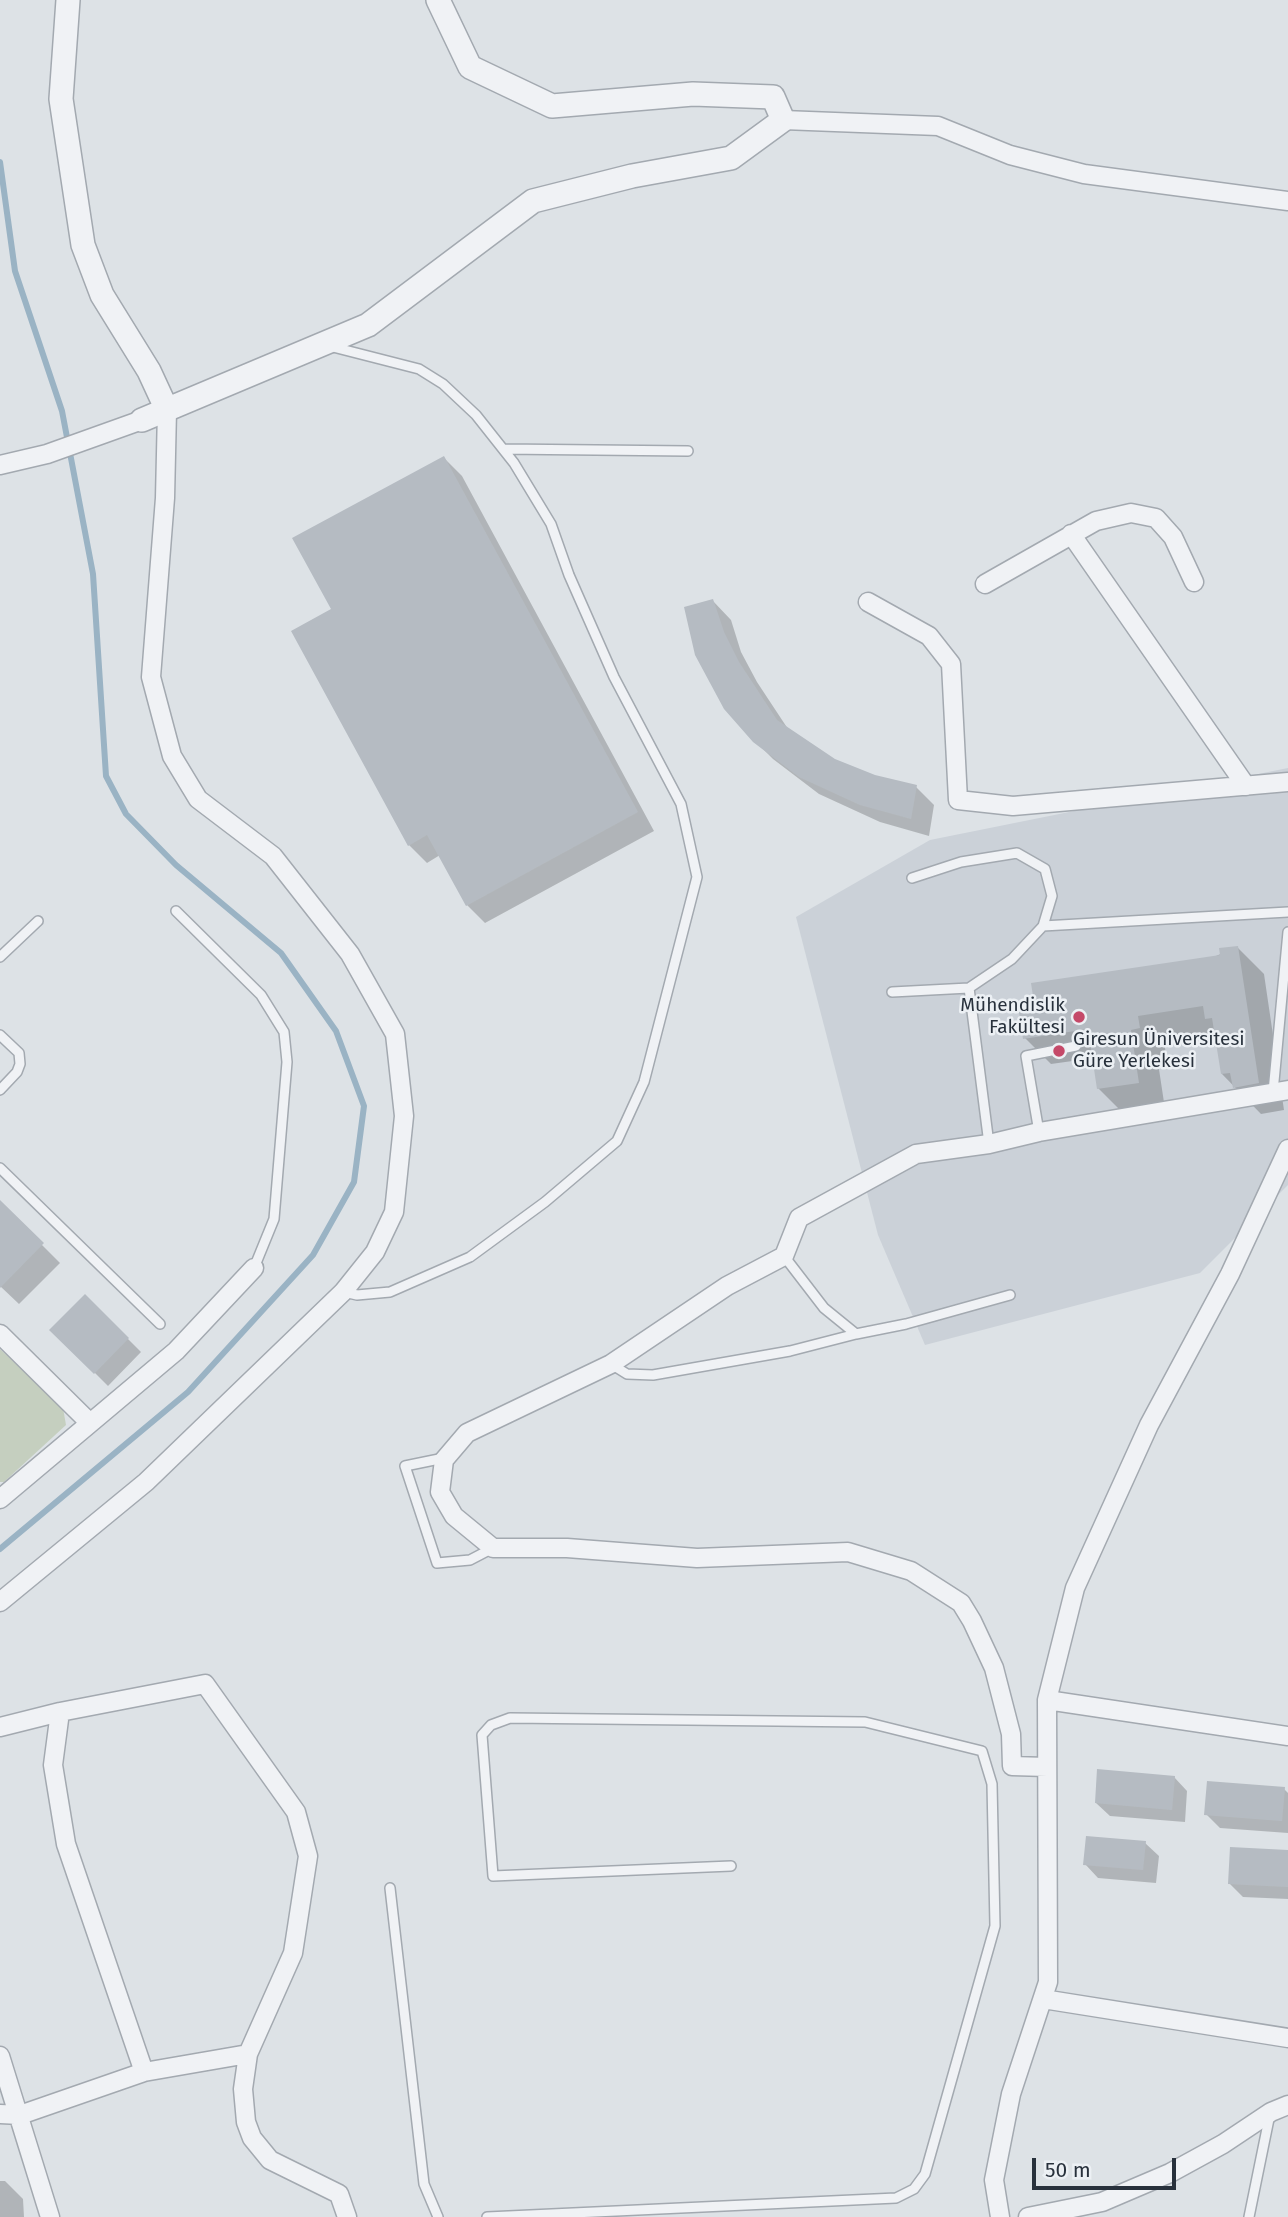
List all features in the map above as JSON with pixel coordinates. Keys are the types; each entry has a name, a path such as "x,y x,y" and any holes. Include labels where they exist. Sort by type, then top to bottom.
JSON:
{"street":[{"path":"0,1602 146,1482 343,1292 375,1252 394,1212 404,1116 395,1034 350,954 273,856 198,799 172,756 151,677 165,498 167,410 149,371 102,295 83,245 61,99 68,0"},
{"path":"438,0 470,67 552,106 693,94 773,97 783,120"},
{"path":"0,465 47,454 142,420 368,325 533,201 632,176 731,158 783,120 937,126 1010,155 1084,174 1288,201"},
{"path":"985,584 1097,521 1131,513 1156,518 1173,537 1194,582"},
{"path":"1072,534 1246,786"},
{"path":"868,602 929,636 951,664 958,800 1013,806 1288,782"},
{"path":"1047,1767 1012,1766 1011,1734 994,1668 972,1621 961,1603 911,1571 848,1552 697,1558 567,1548 493,1548 454,1516 440,1492 446,1458 467,1433 611,1364 727,1286 785,1256 799,1217 916,1154 989,1144 1039,1132 1280,1091"},
{"path":"1000,2217 994,2179 1011,2094 1048,1982 1047,1700 1074,1588 1149,1425 1230,1274 1288,1149"},
{"path":"0,1499 176,1351 254,1268"},
{"path":"0,1334 90,1423"},
{"path":"0,1727 60,1712 205,1684 296,1812 308,1856 293,1953 248,2054 243,2089 246,2122 252,2138 270,2160 339,2194 347,2217"},
{"path":"1047,1700 1288,1736"},
{"path":"60,1712 52,1765 66,1844 144,2071"},
{"path":"1042,1999 1288,2038"},
{"path":"0,2114 20,2115 144,2071 248,2054"},
{"path":"0,2056 50,2217"},
{"path":"1028,2217 1102,2203 1170,2173 1223,2144 1271,2112 1288,2105"}],"lane":[{"path":"320,344 419,369 443,384 476,415 503,449 551,524 569,575 614,677 681,804 697,877 644,1082 617,1141 545,1202 470,1257 390,1292 357,1295 343,1292"},
{"path":"503,449 688,451"},
{"path":"892,992 969,988 1012,959 1043,926 1052,896 1045,869 1017,853 961,862 912,878"},
{"path":"176,911 261,995 284,1032 287,1062 274,1219 254,1268"},
{"path":"1043,926 1288,912"},
{"path":"0,957 38,920"},
{"path":"1280,1091 1288,932"},
{"path":"969,988 989,1144"},
{"path":"0,1035 19,1052 20,1064 17,1072 0,1090"},
{"path":"1039,1132 1026,1056 1076,1046"},
{"path":"0,1168 160,1324"},
{"path":"785,1256 824,1308 856,1335"},
{"path":"611,1364 627,1374 653,1375 790,1351 906,1324 1010,1295"},
{"path":"446,1458 405,1466 437,1563 470,1560 493,1548"},
{"path":"486,2217 896,2197 914,2189 925,2174 995,1926 992,1784 982,1751 865,1721 510,1718 491,1725 482,1735 492,1876 731,1866"},
{"path":"390,1888 424,2184 438,2217"},
{"path":"1249,2217 1271,2112"}],"shaded area":[{"name":"Giresun Üniversitesi Güre Yerlekesi","path":"1288,768 1288,1185 1200,1273 925,1345 878,1235 796,917 930,840"}],"green space":[{"path":"0,1349 63,1408 66,1425 4,1482 0,1482"}],"building":[{"path":"444,456 638,812 466,906 427,835 408,846 291,631 331,609 292,538"},
{"path":"713,599 724,632 739,662 777,720 835,759 875,775 917,785 911,819 860,805 799,777 753,742 724,709 695,655 684,607"},
{"name":"Mühendislik Fakültesi","path":"1238,946 1259,1083 1233,1088 1230,1073 1221,1074 1212,1018 1205,1019 1203,1006 1138,1016 1140,1028 1131,1030 1139,1083 1097,1089 1088,1029 1023,1039 1018,1006 1034,1003 1031,983 1220,955 1219,948"},
{"path":"0,1200 44,1243 0,1288"},
{"path":"85,1294 129,1338 94,1374 49,1330"},
{"path":"1097,1769 1175,1776 1172,1810 1095,1803"},
{"path":"1207,1781 1285,1787 1282,1821 1204,1815"},
{"path":"1086,1836 1146,1841 1143,1870 1083,1865"},
{"path":"1230,1847 1288,1850 1288,1887 1228,1884"}],"waterway":[{"path":"0,162 15,271 62,411 93,574 106,776 126,814 176,865 281,953 336,1031 364,1106 354,1182 313,1255 188,1392 0,1549"}],"place":[{"name":"Mühendislik Fakültesi","path":"1079,1017"},
{"name":"Giresun Üniversitesi Güre Yerlekesi","path":"1059,1051"}]}
